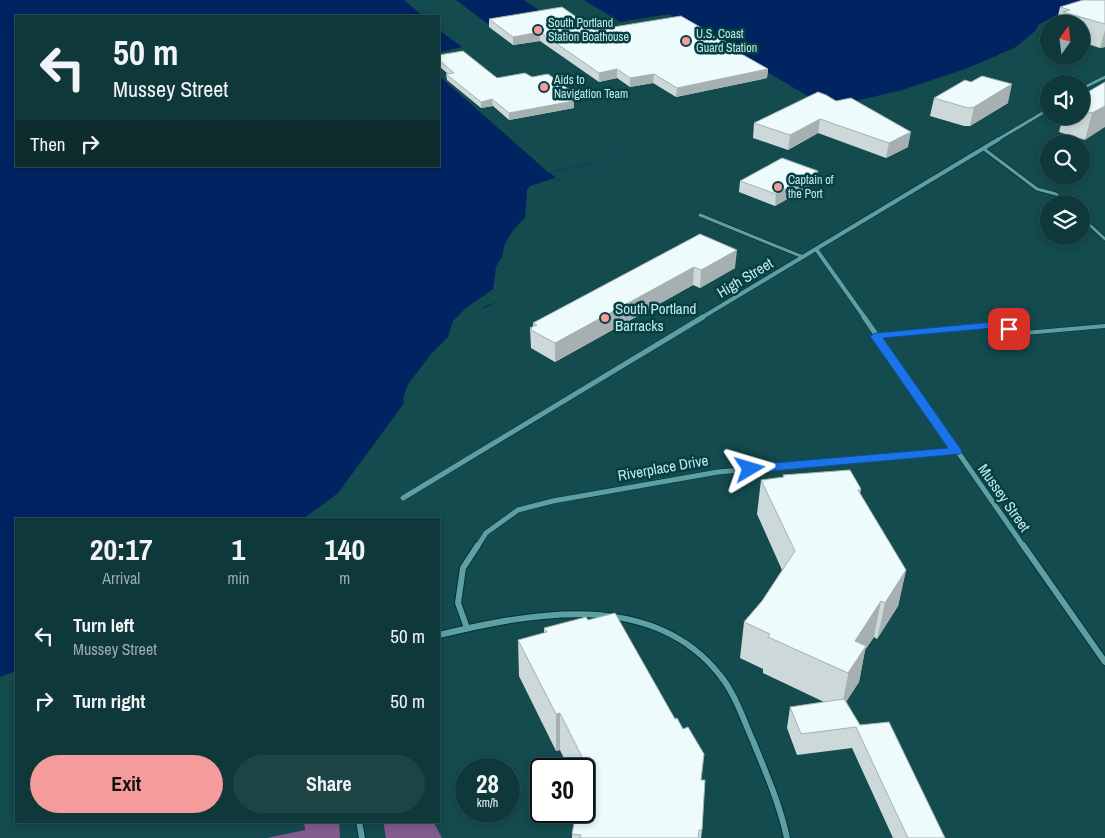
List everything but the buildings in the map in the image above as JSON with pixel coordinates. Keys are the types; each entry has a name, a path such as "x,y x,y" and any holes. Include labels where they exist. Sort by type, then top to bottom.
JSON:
{"street":[{"path":"1090,84 1105,77"},
{"path":"1098,80 1105,82"},
{"name":"High Street","path":"402,498 1040,115"},
{"name":"Mussey Street","path":"816,249 1105,662"},
{"name":"Riverplace Drive","path":"467,628 458,602 463,568 486,533 518,510 553,501 718,472 791,464 956,451"},
{"path":"440,635 490,623 578,613 615,616 664,629 685,642 719,674 738,704 782,816 787,838"},
{"path":"359,823 362,838"}],"lane":[{"path":"984,149 1037,189 1057,195"},
{"path":"700,215 803,257"},
{"path":"1090,225 1105,239"},
{"path":"876,336 993,325 1024,333 1105,326"}],"shaded area":[{"path":"304,823 339,823 340,838 267,838 305,830"},
{"path":"383,823 434,823 442,838 386,838"}],"water":[{"path":"0,0 1090,0 1064,15 1040,15 1040,30 1014,48 965,69 902,90 550,173 560,181 538,193 517,238 497,302 473,314 441,353 338,493 304,518 15,518 15,687 0,695"}],"pier":[{"path":"404,0 456,0 492,27 572,33 524,0 584,0 620,22 669,14 828,108 549,173 440,77 440,52 462,47 440,31 440,15 422,15"},
{"path":"1039,24 1040,34 1019,48 1015,48 1035,31"},
{"path":"555,178 560,181 540,195 530,223 518,241 506,287 497,302 486,306 460,330 414,394 404,403 403,398 408,384 432,353 448,337 453,321 466,308 493,289 496,267 502,257 505,243 513,230 525,218 527,190 530,186"},
{"path":"15,671 15,690 0,697 0,677"}],"place":[{"name":"South Portland Station Boathouse","path":"538,30"},
{"name":"U.S. Coast Guard Station","path":"686,41"},
{"name":"Aids to Navigation Team","path":"544,87"},
{"name":"Captain of the Port","path":"778,187"},
{"name":"South Portland Barracks","path":"605,318"}],"route":[{"path":"750,469 956,451 876,336 993,325 1009,329"}]}
